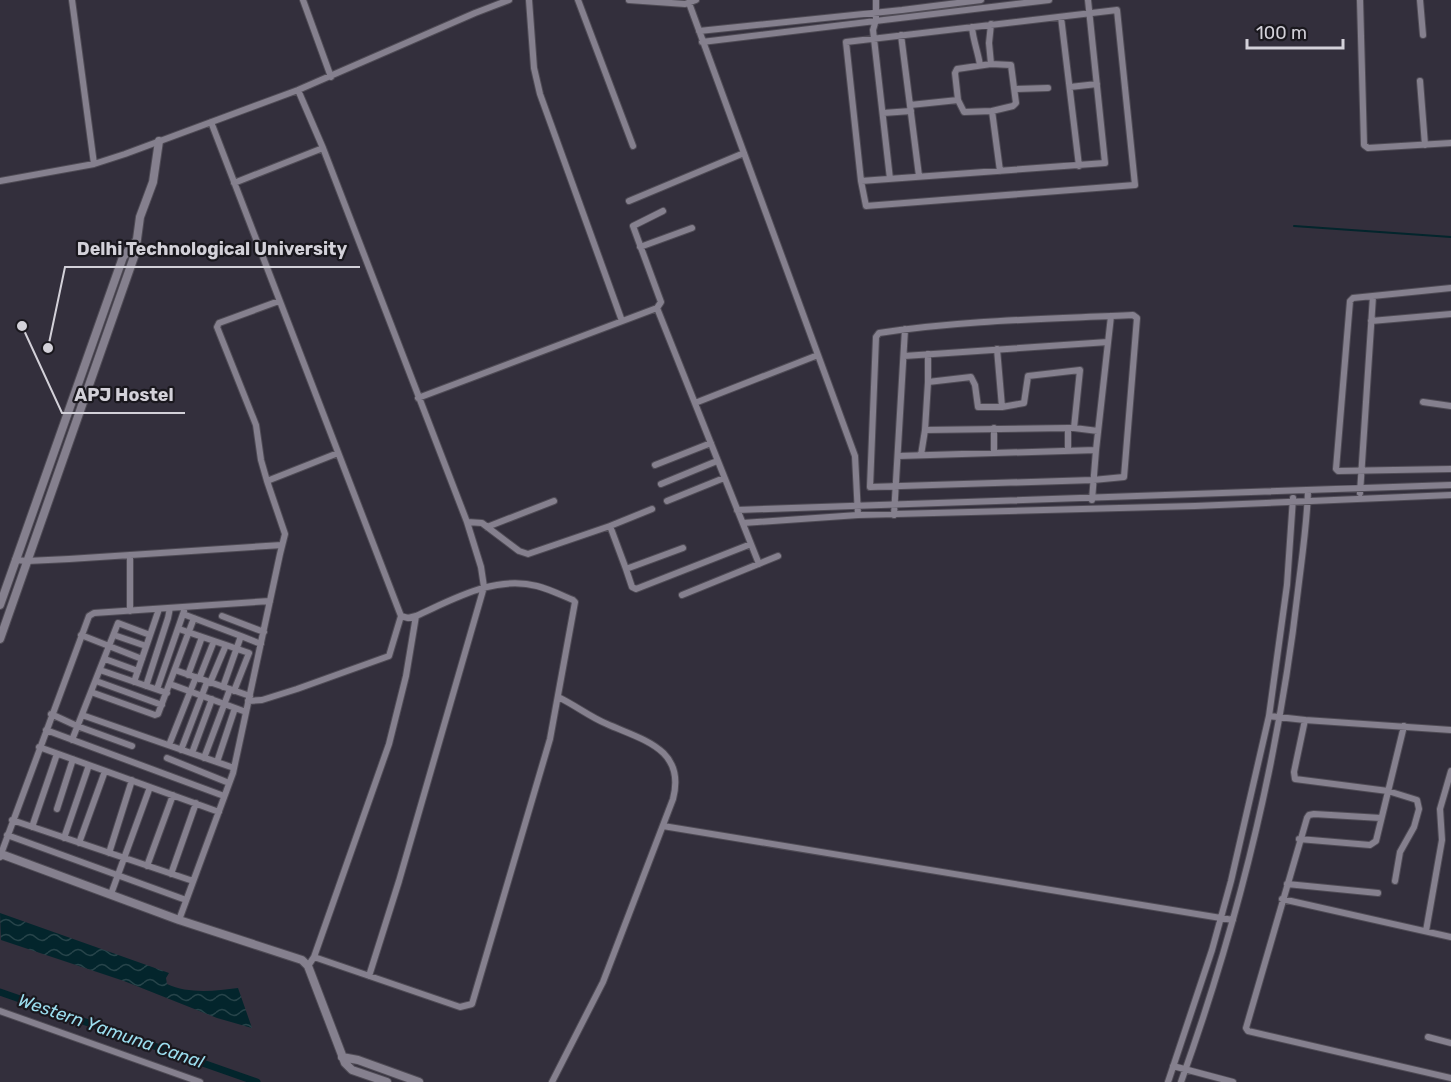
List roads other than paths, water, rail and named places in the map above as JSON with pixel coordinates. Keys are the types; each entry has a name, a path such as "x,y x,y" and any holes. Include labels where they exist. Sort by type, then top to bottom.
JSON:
{"street":[{"path":"72,0 94,164"},
{"path":"303,0 331,77"},
{"path":"0,181 94,164 159,141 331,77 509,0"},
{"path":"529,0 534,68 540,94 622,321"},
{"path":"578,0 633,146"},
{"path":"629,0 686,2 696,0"},
{"path":"876,0 876,20 873,30 890,179"},
{"path":"699,31 981,0"},
{"path":"702,42 1049,0"},
{"path":"861,181 1079,166 1106,162 1088,0"},
{"path":"1360,0 1364,145 1368,148 1451,143"},
{"path":"1420,0 1423,35"},
{"path":"686,2 699,31 855,456 858,515"},
{"path":"1117,11 1135,185 869,207 864,203 846,42 1060,17 1117,11"},
{"path":"1060,17 1079,166"},
{"path":"991,24 989,43 991,64"},
{"path":"972,27 978,46 980,65"},
{"path":"901,35 919,176"},
{"path":"991,64 1011,65 1015,104 992,111 964,112 958,100 956,71 959,68 991,64"},
{"path":"1420,81 1425,145"},
{"path":"1070,87 1097,84"},
{"path":"1015,89 1048,88"},
{"path":"298,90 323,148 418,398 472,522 484,587 399,881 369,976"},
{"path":"883,113 958,100"},
{"path":"992,111 1000,171"},
{"path":"175,670 249,698 262,700 388,656 401,616 211,122"},
{"path":"0,639 132,264 141,208 153,182 159,141"},
{"path":"234,183 323,148"},
{"path":"629,201 744,153"},
{"path":"418,398 657,308 661,302 633,224 663,211"},
{"path":"640,247 692,228"},
{"path":"0,605 123,257 137,240"},
{"path":"1451,288 1353,298 1349,303 1336,469 1338,471 1451,469"},
{"path":"1359,498 1373,296"},
{"path":"179,920 234,768 285,534 267,481 256,425 217,327 219,323 279,301"},
{"path":"657,308 759,564"},
{"path":"1371,321 1451,314"},
{"path":"1133,315 1137,318 1125,475 1122,478 897,487 872,487 870,485 876,337 879,333 906,329 1111,316 1133,315"},
{"path":"1091,508 1111,316"},
{"path":"894,515 906,329"},
{"path":"904,356 1108,342"},
{"path":"997,349 1002,407"},
{"path":"921,456 925,430 928,354"},
{"path":"695,403 818,355"},
{"path":"928,382 971,377 974,379 978,408 1002,407 1024,403 1028,376 1080,370 1068,450"},
{"path":"1423,402 1451,406"},
{"path":"993,428 994,453"},
{"path":"925,430 1071,428 1098,431"},
{"path":"655,465 711,443"},
{"path":"898,456 1096,450"},
{"path":"267,481 338,453"},
{"path":"661,484 717,461"},
{"path":"667,501 724,478"},
{"path":"737,510 858,504 1360,490 1451,485"},
{"path":"1168,1082 1212,950 1231,880 1269,716 1287,585 1293,491"},
{"path":"1181,1082 1233,920 1280,718 1293,630 1308,491"},
{"path":"743,523 858,515 1451,495"},
{"path":"487,527 554,501"},
{"path":"472,522 487,527 519,551 528,554 652,509"},
{"path":"610,526 632,587 636,589 751,544"},
{"path":"15,560 282,545"},
{"path":"626,569 682,548"},
{"path":"130,555 130,611"},
{"path":"682,594 778,556"},
{"path":"314,957 460,1007 472,1004 543,765 558,697 574,601 537,586 500,584 484,587 416,616 408,618 401,616"},
{"path":"270,601 184,611 170,608 94,613 89,616 0,855 179,920 302,960 308,966 342,1057 352,1070 387,1082"},
{"path":"146,686 170,608"},
{"path":"134,682 159,609"},
{"path":"184,611 194,618 261,644"},
{"path":"157,689 184,611"},
{"path":"72,740 110,647 118,622 115,612"},
{"path":"222,616 264,632"},
{"path":"308,966 314,957 389,744 406,676 416,616"},
{"path":"91,692 155,715 159,713 194,618"},
{"path":"118,622 150,635"},
{"path":"179,629 238,648 258,657"},
{"path":"81,635 142,659"},
{"path":"114,635 146,646"},
{"path":"204,758 225,704 241,636"},
{"path":"188,675 202,637"},
{"path":"169,745 190,691 214,641"},
{"path":"181,750 225,645"},
{"path":"229,689 249,653"},
{"path":"105,659 138,671"},
{"path":"100,670 167,693"},
{"path":"96,681 162,705"},
{"path":"170,684 246,712"},
{"path":"552,1082 603,982 663,826 676,785 674,772 663,750 558,697"},
{"path":"192,753 212,699"},
{"path":"217,762 235,708"},
{"path":"51,714 132,746"},
{"path":"82,715 234,768"},
{"path":"1269,716 1451,729"},
{"path":"1305,720 1294,772 1295,779 1388,791 1416,798 1419,803 1413,832 1400,852 1395,881"},
{"path":"1299,838 1370,845 1377,838 1404,726"},
{"path":"46,730 224,796"},
{"path":"39,747 219,812"},
{"path":"32,827 57,754"},
{"path":"167,758 229,783"},
{"path":"57,809 73,759"},
{"path":"64,837 89,765"},
{"path":"79,843 105,771"},
{"path":"1426,932 1443,831 1440,809 1451,771"},
{"path":"109,853 132,780"},
{"path":"111,894 150,787"},
{"path":"147,866 173,795"},
{"path":"171,874 196,804"},
{"path":"1381,818 1311,814 1306,818 1246,1027 1247,1031 1451,1078"},
{"path":"12,820 193,881"},
{"path":"663,826 1233,920"},
{"path":"7,835 186,900"},
{"path":"1441,847 1451,845"},
{"path":"1287,884 1378,893"},
{"path":"1282,899 1451,937"},
{"path":"0,1011 200,1082"},
{"path":"1428,1037 1451,1042"},
{"path":"342,1057 358,1060 419,1082"},
{"path":"1173,1066 1233,1082"}],"water":[{"path":"0,913 169,973 166,978 167,984 175,987 202,991 238,988 252,1028 217,1018 124,981 1,940"}],"waterway":[{"path":"1294,226 1451,237"},
{"name":"Western Yamuna Canal","path":"0,992 257,1082"}],"place":[{"name":"APJ Hostel","path":"22,326"},
{"name":"Delhi Technological University","path":"48,348"}]}
